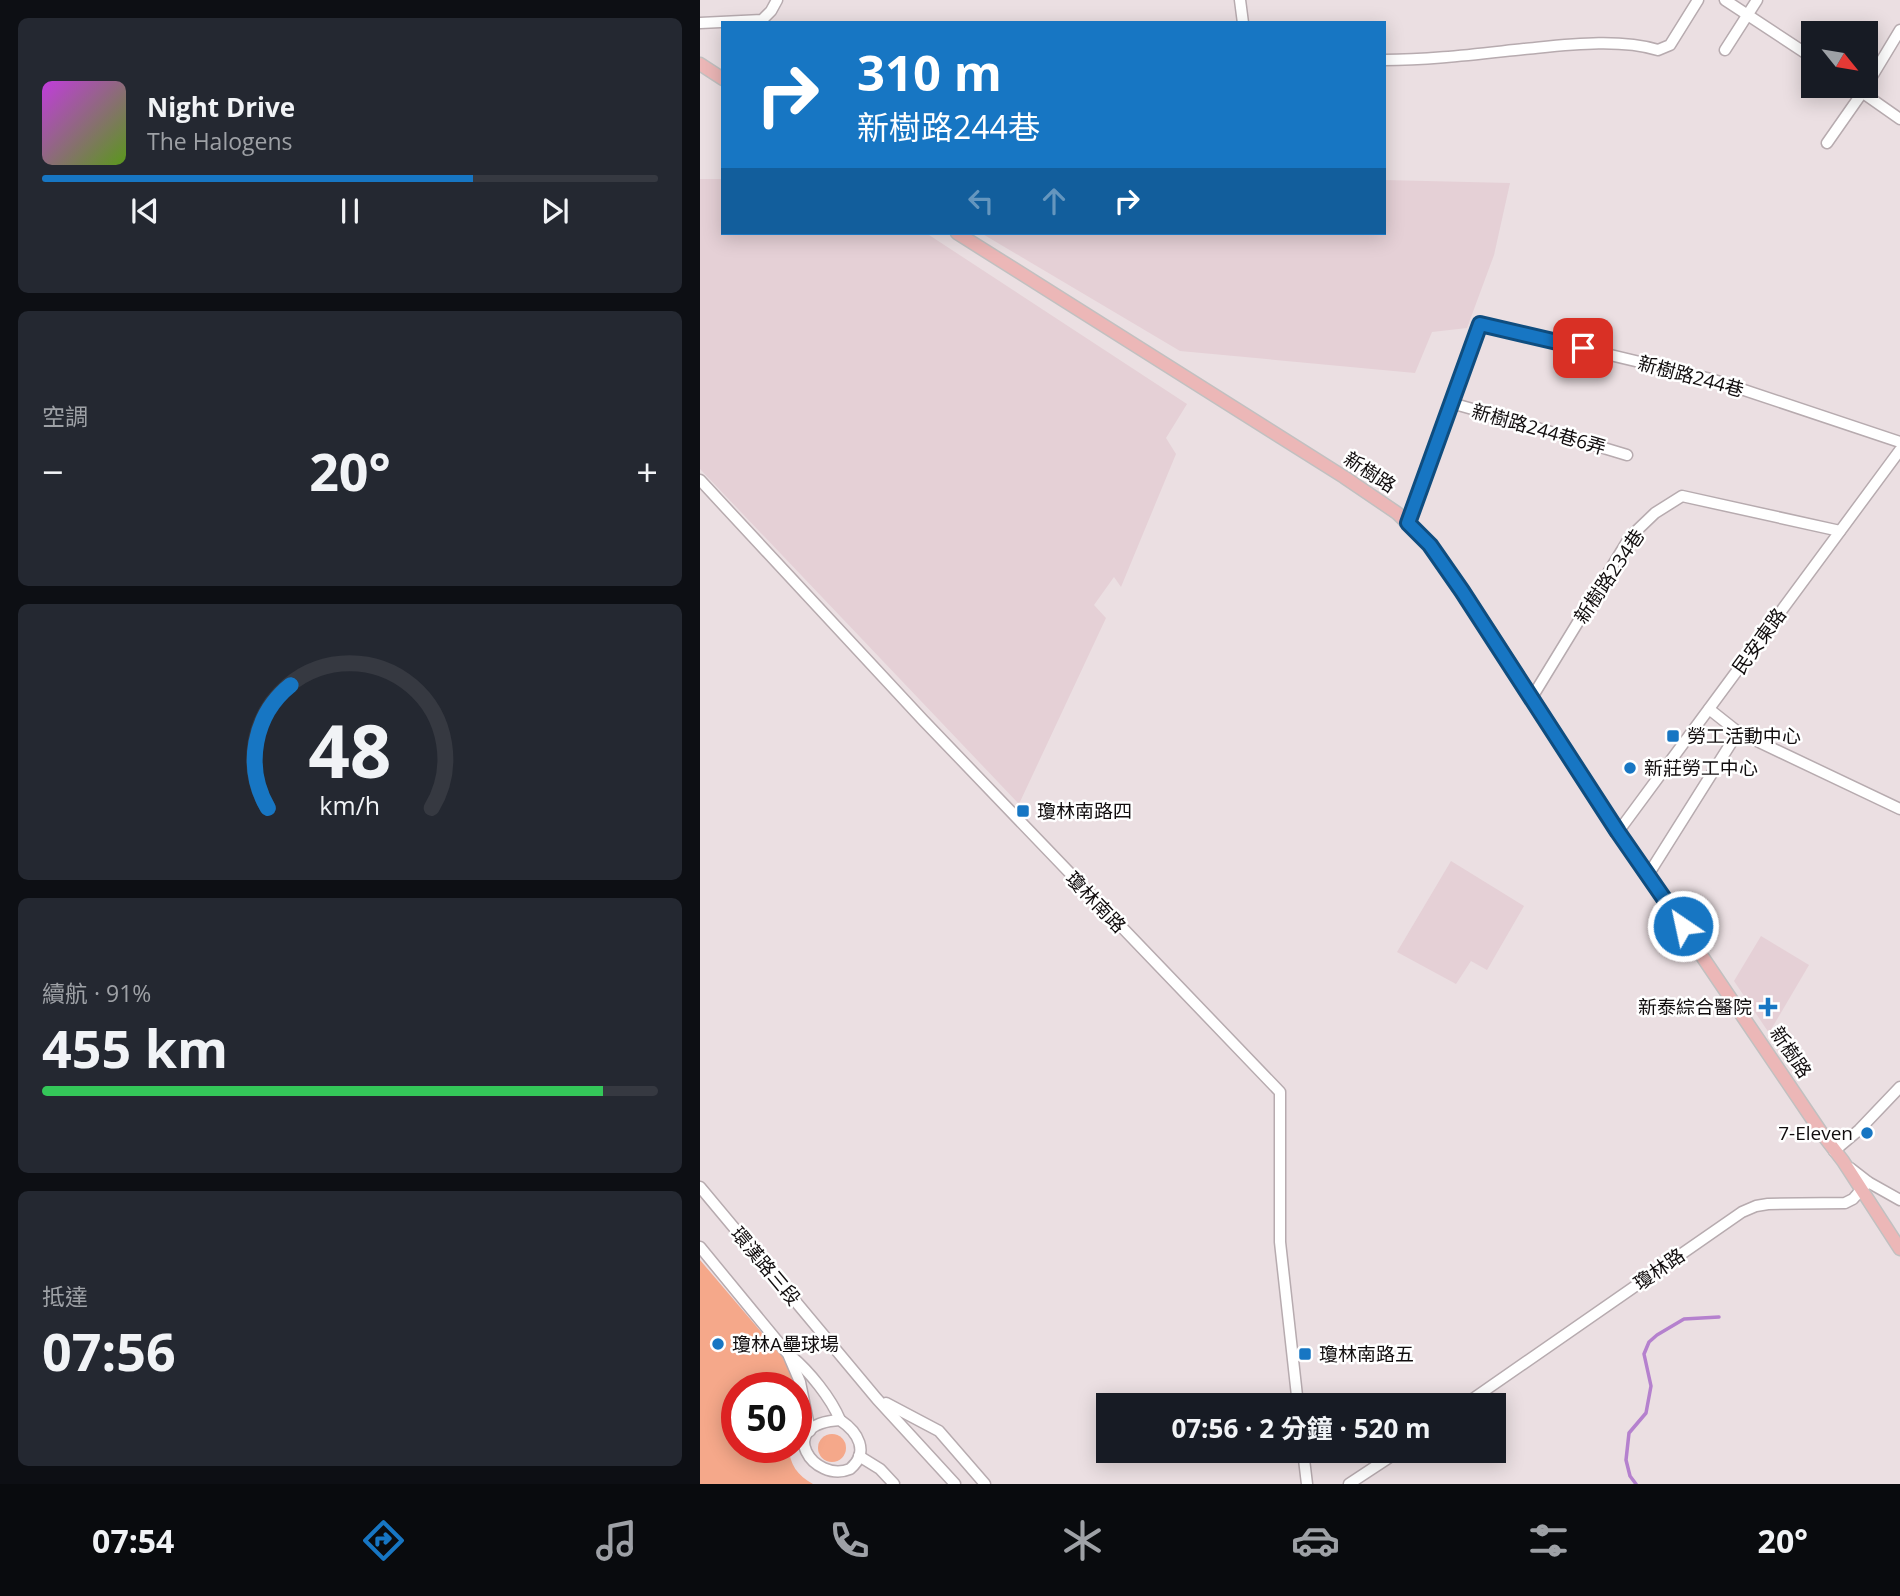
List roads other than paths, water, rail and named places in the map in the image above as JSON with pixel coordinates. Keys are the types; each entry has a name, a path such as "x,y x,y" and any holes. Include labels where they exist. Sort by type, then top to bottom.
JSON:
{"main road":[{"path":"700,64 721,78"},
{"name":"新樹路","path":"960,235 1343,477 1397,513 1430,545 1489,630 1618,832 1834,1151 1865,1186 1900,1249"}],"street":[{"path":"741,21 762,20 777,0"},
{"path":"1240,0 1243,21"},
{"path":"1386,60 1424,60 1580,43 1643,46 1658,50 1670,45 1698,0"},
{"path":"1725,0 1801,50"},
{"path":"1725,50 1757,0"},
{"path":"700,23 721,22"},
{"path":"1878,67 1900,30"},
{"path":"1827,143 1859,98"},
{"path":"1870,98 1900,119"},
{"name":"新樹路244巷","path":"1408,523 1480,324 1711,379 1900,442"},
{"name":"新樹路244巷6弄","path":"1451,403 1628,455"},
{"name":"民安東路","path":"1618,832 1900,450"},
{"name":"瓊林南路","path":"700,480 931,729 1280,1092 1280,1242 1297,1393"},
{"name":"新樹路234巷","path":"1531,699 1630,537 1655,513 1682,496 1840,531"},
{"path":"1709,709 1738,733 1900,809"},
{"path":"1648,875 1738,733"},
{"path":"1834,1151 1859,1130 1900,1087"},
{"path":"1865,1186 1900,1200"},
{"name":"瓊林路","path":"1482,1393 1742,1212 1768,1204 1845,1203 1853,1199 1865,1186"},
{"name":"環漢路三段","path":"700,1187 877,1399 939,1431 985,1484"},
{"path":"700,1247 788,1354 801,1364 835,1408 840,1420"},
{"path":"788,1354 796,1372"},
{"path":"877,1399 955,1484"},
{"path":"809,1463 815,1471 836,1476 846,1473 854,1466 859,1456 857,1435 850,1426 840,1420 829,1420 812,1429"},
{"path":"859,1456 880,1469 894,1484"},
{"path":"1304,1463 1307,1484"},
{"path":"1349,1484 1381,1463"},
{"path":"846,1473 854,1484"}],"waterway":[{"path":"1636,1484 1630,1476 1626,1460 1629,1433 1646,1413 1651,1386 1644,1354 1649,1342 1684,1319 1719,1317"}],"place":[{"name":"勞工活動中心","path":"1673,736"},
{"name":"新莊勞工中心","path":"1630,768"},
{"name":"瓊林南路四","path":"1023,811"},
{"name":"新泰綜合醫院","path":"1768,1007"},
{"name":"7-Eleven","path":"1867,1133"},
{"name":"瓊林A壘球場","path":"718,1344"},
{"name":"瓊林南路五","path":"1305,1354"}]}
